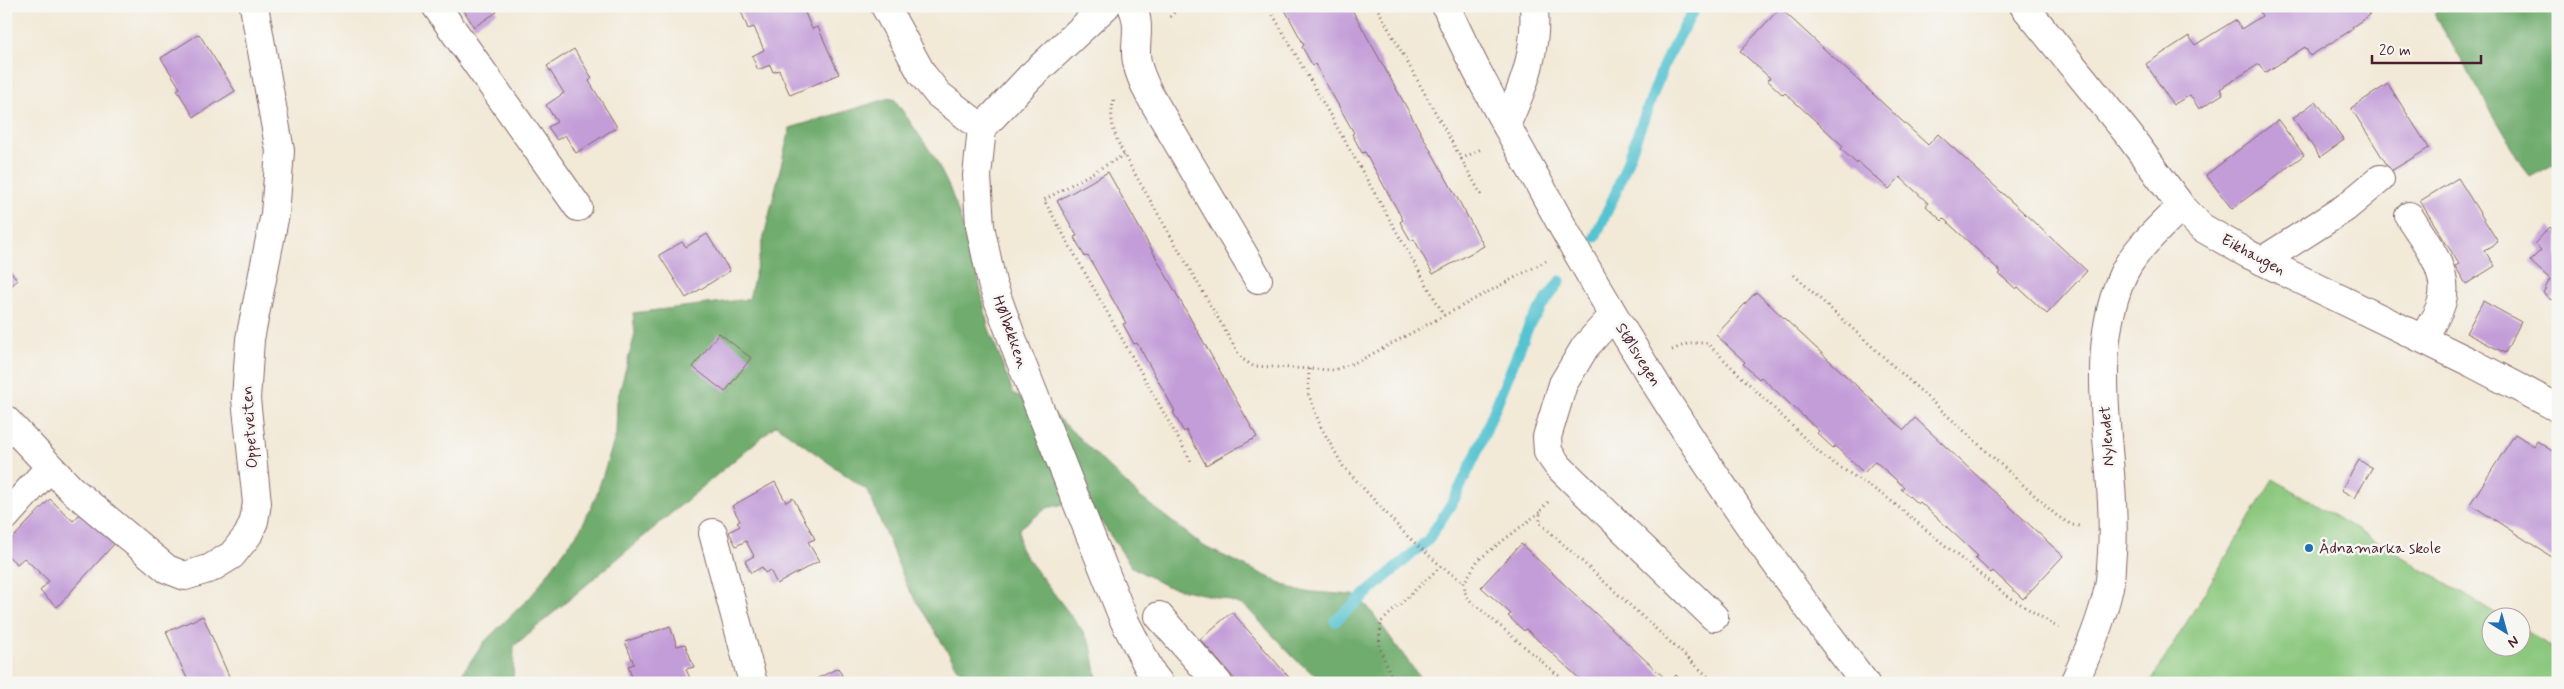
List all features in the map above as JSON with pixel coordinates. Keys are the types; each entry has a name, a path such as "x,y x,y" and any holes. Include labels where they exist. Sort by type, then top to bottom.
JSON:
{"street":[{"name":"Oppetveiten","path":"6,420 49,468 71,489 167,569 185,576 211,568 232,555 248,535 254,521 257,503 246,399 250,339 275,214 280,151 254,6"},
{"path":"436,6 578,207"},
{"path":"885,6 922,74 938,94 982,128 1030,76 1106,6"},
{"path":"1132,6 1138,25 1136,53 1140,72 1149,94 1258,279"},
{"name":"Stølsvegen","path":"1446,6 1506,125 1613,316 1760,543 1864,683"},
{"path":"1506,125 1529,70 1536,34 1534,6"},
{"name":"Eikhaugen","path":"2024,6 2128,134 2181,206 2201,227 2262,261 2423,339 2558,408"},
{"name":"Hølbekken","path":"982,128 977,176 980,226 992,283 1017,352 1124,620 1152,674 1159,683"},
{"path":"2262,261 2345,208 2380,179"},
{"name":"Nylendet","path":"2074,683 2090,646 2109,586 2114,525 2102,360 2110,312 2121,277 2145,242 2181,206"},
{"path":"2409,216 2439,264 2443,287 2442,301 2423,339"},
{"path":"1613,316 1585,347 1563,384 1547,437 1548,452 1570,477 1714,617"},
{"path":"6,516 49,468"},
{"path":"712,533 753,683"},
{"path":"1159,616 1218,683"}],"path":[{"path":"1268,6 1444,315"},
{"path":"1376,6 1483,198"},
{"path":"1124,155 1044,200 1192,463"},
{"path":"1794,275 2057,516 2072,524 2090,528 2114,525"},
{"path":"1644,364 1689,343 1706,343 1824,458 1885,496 2003,593 2090,646"},
{"path":"1309,369 1308,393 1330,447 1356,482 1406,535 1432,559 1464,583"},
{"path":"1567,683 1480,611 1466,597 1464,583 1478,560 1540,512 1570,477"},
{"path":"1540,512 1540,523 1715,683"},
{"path":"1394,683 1380,646 1381,622 1441,566"}],"green space":[{"path":"2444,6 2558,6 2558,162 2530,177 2434,14"},
{"path":"890,98 895,100 935,158 950,189 974,257 988,326 1013,393 1027,402 1042,402 1140,497 1205,547 1298,591 1354,595 1368,607 1424,683 1325,683 1296,660 1246,607 1225,599 1166,586 1132,567 1099,519 1064,504 1047,508 1019,529 1020,549 1082,630 1091,645 1097,678 1090,683 967,683 907,586 868,491 776,425 514,646 513,683 455,683 485,641 532,595 581,528 595,499 616,435 617,401 635,334 633,313 749,299 790,128"},
{"name":"Ådnamarka skole","path":"2273,479 2483,606 2482,656 2532,656 2532,635 2558,651 2556,683 2150,683"}],"building":[{"path":"461,6 493,6 497,12 474,27"},
{"path":"739,6 802,6 812,29 818,27 839,74 790,95 779,70 773,72 770,65 758,70 752,56 764,50 754,27 748,29"},
{"path":"1292,6 1350,6 1484,246 1433,274 1414,239 1411,241 1400,222 1403,220 1365,152 1362,153 1352,134 1354,133 1315,64 1313,66 1302,47 1304,45 1285,10"},
{"path":"2257,6 2282,6 2286,13 2296,6 2365,6 2370,15 2352,27 2353,29 2310,56 2305,47 2265,73 2259,64 2220,89 2223,94 2199,109 2190,95 2173,105 2146,64 2189,36 2195,45 2235,20 2241,29 2262,16"},
{"path":"1780,8 1928,145 1938,134 2087,271 2047,314 2018,287 2016,289 1999,274 2001,272 1944,219 1942,221 1926,206 1928,203 1900,177 1889,189 1858,162 1857,164 1841,149 1843,146 1785,93 1783,95 1767,80 1770,78 1740,51"},
{"path":"199,34 235,91 194,117 177,90 180,88 161,58"},
{"path":"574,49 592,78 589,81 617,127 576,153 565,135 557,140 548,127 557,122 546,105 564,93 547,66"},
{"path":"2388,84 2429,148 2391,171 2351,108"},
{"path":"2316,101 2344,140 2320,157 2293,118"},
{"path":"2278,120 2304,155 2232,209 2206,175"},
{"path":"1108,172 1257,437 1206,465 1186,430 1184,432 1173,412 1175,411 1137,343 1134,344 1123,324 1126,323 1088,256 1085,257 1074,237 1077,236 1057,201"},
{"path":"2458,178 2498,242 2484,250 2495,266 2466,284 2455,266 2459,264 2420,201"},
{"path":"2550,227 2556,233 2558,231 2558,296 2556,295 2551,300 2543,293 2550,279 2530,261 2541,250 2534,244"},
{"path":"707,234 730,271 686,298 659,255 682,242 686,247"},
{"path":"6,267 18,280 6,290"},
{"path":"1756,292 1904,430 1915,418 2063,556 2023,599 1993,571 1991,573 1975,558 1978,556 1920,502 1918,504 1901,489 1904,487 1875,461 1864,473 1835,446 1833,448 1817,433 1819,431 1761,377 1759,379 1743,364 1745,362 1716,335"},
{"path":"2483,301 2521,322 2505,353 2466,333"},
{"path":"719,333 751,358 725,392 693,367"},
{"path":"2515,434 2534,446 2537,441 2558,455 2558,561 2470,504"},
{"path":"2359,460 2372,468 2355,498 2341,490"},
{"path":"775,482 786,502 793,498 815,539 808,542 819,561 777,584 770,570 765,573 762,567 751,573 745,561 754,556 746,541 736,546 729,532 740,526 737,522 740,521 732,506"},
{"path":"50,499 73,521 84,510 116,542 57,607 40,591 49,581 24,558 17,564 6,554 8,543"},
{"path":"1521,544 1669,682 1676,675 1684,683 1584,683 1526,629 1524,631 1508,616 1511,614 1481,587"},
{"path":"1232,612 1294,683 1238,683 1200,639"},
{"path":"203,616 231,681 227,683 189,683 166,632"},
{"path":"670,626 677,646 685,644 694,667 686,669 692,683 634,683 628,666 634,664 625,642"},
{"path":"838,668 846,683 808,683"}],"waterway":[{"path":"1595,237 1616,192 1665,62 1696,6"},
{"path":"1335,621 1428,540 1455,498 1477,452 1530,323 1560,281"}],"place":[{"name":"Ådnamarka skole","path":"2309,548"}]}
